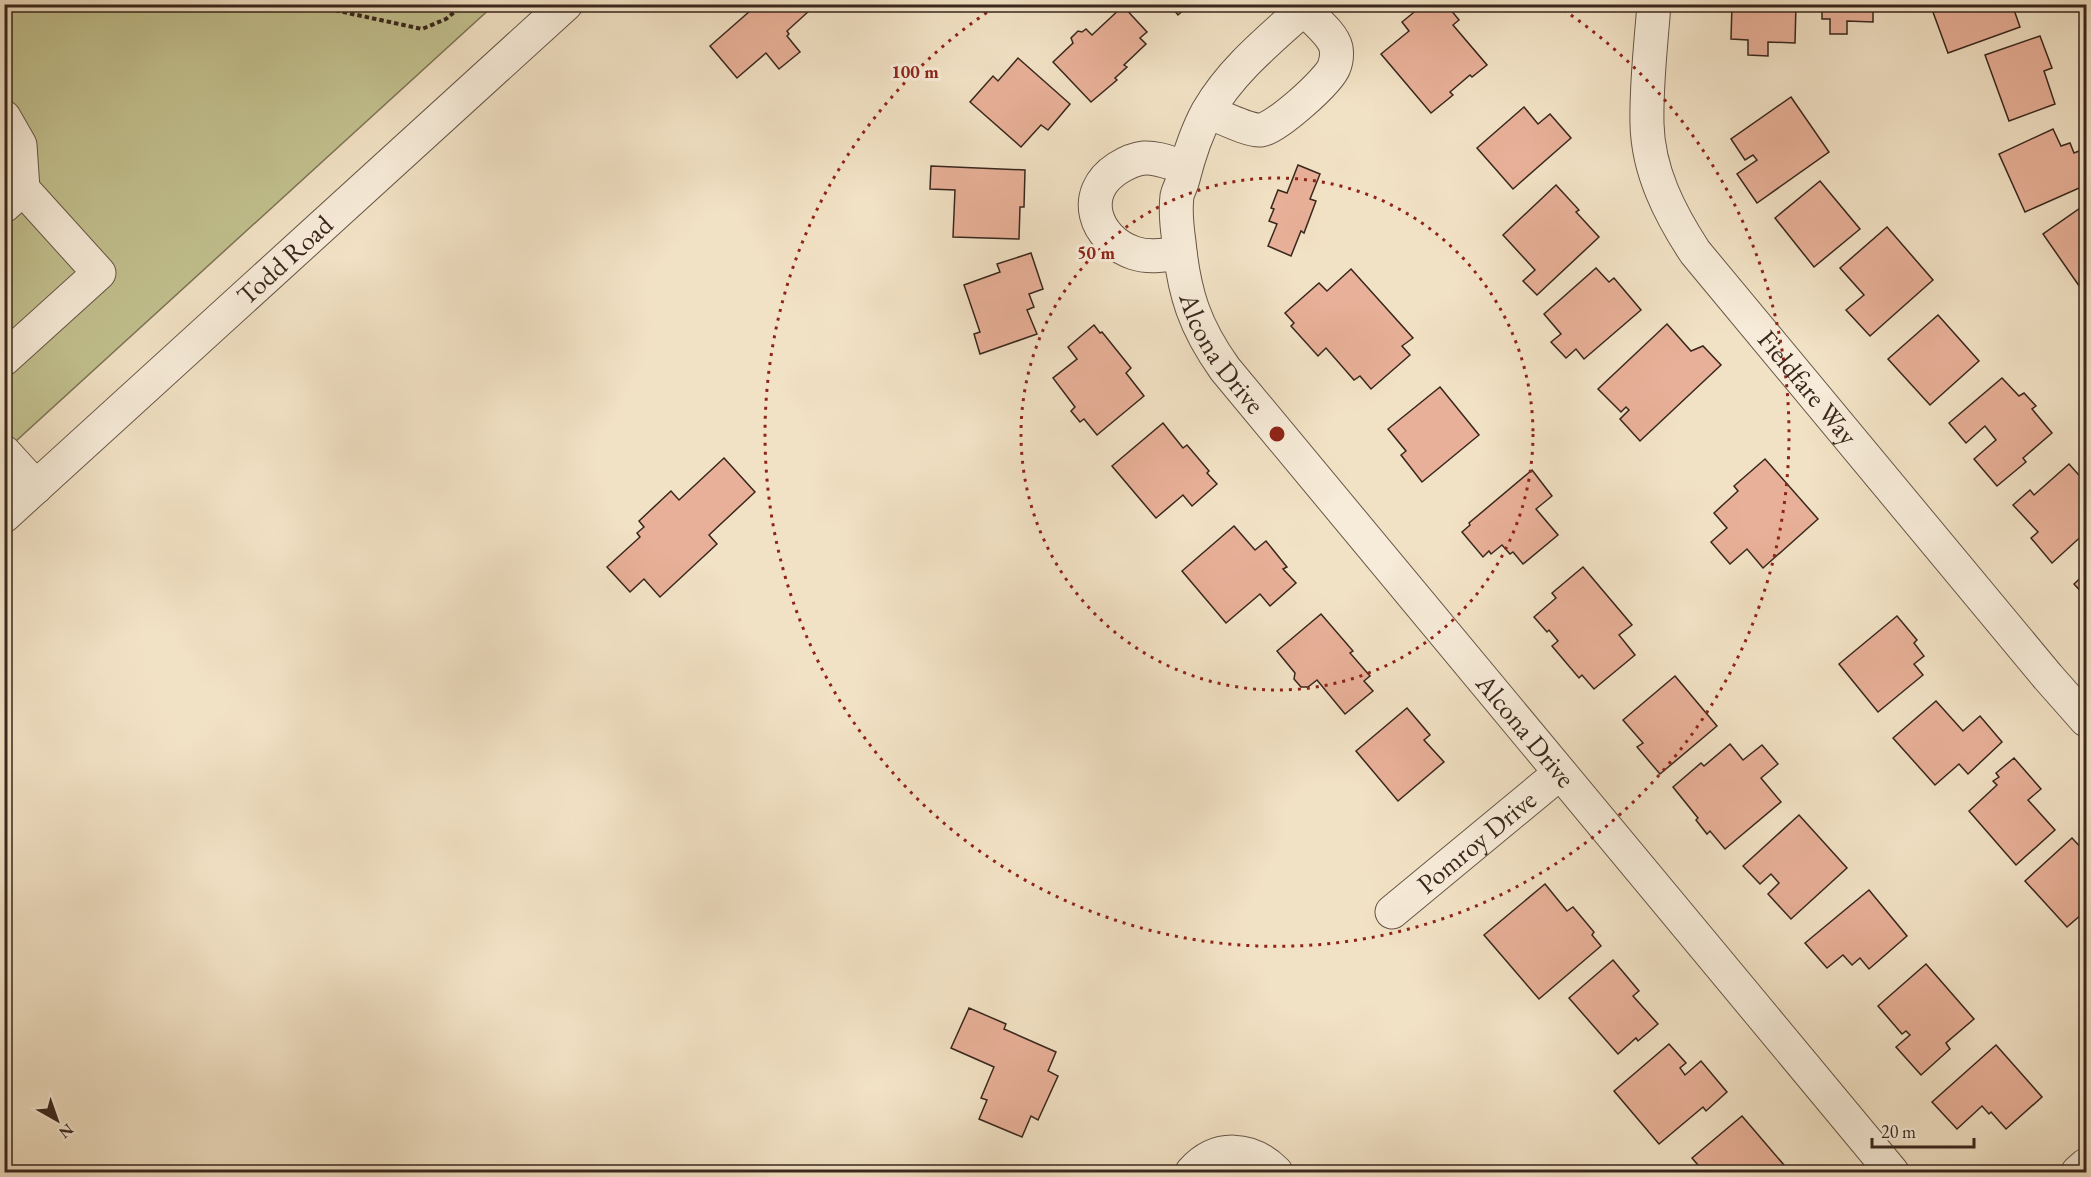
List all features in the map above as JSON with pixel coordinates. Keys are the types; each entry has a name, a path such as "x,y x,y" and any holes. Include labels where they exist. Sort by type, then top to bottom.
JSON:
{"street":[{"name":"Todd Road","path":"4,516 566,4"},
{"name":"Fieldfare Way","path":"1654,4 1647,125 1656,177 1683,234 1695,252 2086,720"},
{"path":"1208,112 1261,130 1276,123 1324,81 1334,68 1336,47 1306,7"},
{"name":"Alcona Drive","path":"1306,7 1251,57 1230,80 1208,112 1194,140 1185,167 1177,197 1182,265 1190,305 1200,330 1225,369 1892,1173"},
{"path":"4,117 20,145 14,198 99,273 4,359"},
{"path":"1182,265 1158,256 1141,255 1121,246 1101,227 1095,212 1095,202 1097,192 1106,177 1126,164 1147,158 1185,167"},
{"path":"4,452 36,487"},
{"name":"Pomroy Drive","path":"1392,912 1560,773"},
{"path":"1192,1173 1200,1164 1214,1155 1231,1152 1249,1154 1265,1161 1276,1173"},
{"path":"2078,1173 2086,1165"}],"path":[{"path":"306,4 422,29 446,19 464,4"}],"shaded area":[{"path":"5,5 494,5 5,451"}],"building":[{"path":"758,4 804,4 809,11 787,31 789,34 787,36 800,52 779,69 766,53 737,78 710,46"},
{"path":"1169,4 1190,4 1178,15"},
{"path":"1424,4 1446,4 1459,20 1453,25 1487,65 1472,77 1470,75 1450,92 1453,95 1431,113 1381,54 1409,31 1402,22"},
{"path":"1732,4 1796,4 1795,43 1768,42 1768,56 1748,55 1748,40 1731,39"},
{"path":"1822,4 1873,4 1873,22 1847,21 1847,34 1830,34 1830,19 1822,19"},
{"path":"1930,4 2012,4 2020,27 1948,53"},
{"path":"1123,6 1147,32 1140,38 1146,44 1124,65 1127,67 1115,78 1117,80 1091,102 1053,62 1073,43 1071,38 1078,31 1082,32 1086,29 1092,35"},
{"path":"2040,36 2052,68 2044,71 2055,104 2009,121 1985,55"},
{"path":"1018,58 1070,104 1048,130 1041,125 1021,147 970,102 993,76 998,81"},
{"path":"1791,97 1829,152 1757,203 1737,174 1757,160 1753,155 1745,160 1731,139"},
{"path":"1524,107 1538,124 1550,114 1571,138 1513,189 1477,148"},
{"path":"2053,129 2061,146 2070,143 2074,153 2079,151 2086,168 2086,185 2025,212 1999,154"},
{"path":"1298,165 1320,174 1310,199 1316,201 1304,233 1301,231 1291,256 1268,246 1277,224 1269,221 1278,190 1287,193"},
{"path":"931,166 1025,170 1024,207 1020,207 1019,239 953,237 955,190 930,189"},
{"path":"1820,181 1860,229 1814,267 1775,218"},
{"path":"1556,185 1599,237 1537,295 1523,281 1535,270 1503,235"},
{"path":"2086,204 2086,286 2082,290 2043,234"},
{"path":"1887,227 1933,280 1870,336 1846,310 1864,295 1840,268"},
{"path":"1031,253 1043,289 1029,294 1034,307 1027,310 1037,334 980,354 974,334 980,332 964,285 1000,272 997,264"},
{"path":"1596,268 1609,282 1614,278 1641,310 1584,359 1576,349 1566,358 1551,342 1561,334 1544,314"},
{"path":"1351,269 1413,338 1402,346 1410,355 1371,389 1360,376 1354,380 1326,348 1318,356 1291,326 1294,323 1285,313 1319,283 1327,291"},
{"path":"1938,315 1979,361 1930,405 1888,359"},
{"path":"1667,324 1691,351 1703,346 1721,365 1640,441 1620,419 1629,410 1626,407 1621,412 1598,389"},
{"path":"1094,325 1131,368 1126,373 1144,396 1097,435 1084,419 1080,422 1071,411 1075,407 1053,378 1077,359 1068,347"},
{"path":"2002,378 2019,396 2024,393 2036,406 2032,409 2052,433 2023,458 2026,462 1997,486 1974,459 1996,440 1985,426 1966,443 1949,423"},
{"path":"1440,387 1479,435 1422,482 1401,455 1406,451 1388,429"},
{"path":"1163,423 1183,448 1187,445 1217,484 1192,506 1183,495 1156,518 1112,466"},
{"path":"724,458 755,492 709,535 717,544 660,597 644,579 630,592 607,567 640,537 637,533 644,527 639,521 671,491 679,500"},
{"path":"1765,459 1818,519 1763,568 1747,549 1730,564 1711,542 1727,528 1714,513 1738,491 1734,486"},
{"path":"2069,464 2086,483 2086,532 2052,563 2031,538 2038,532 2013,505 2030,490 2034,495"},
{"path":"1532,470 1552,496 1536,509 1558,535 1523,564 1513,552 1510,554 1502,545 1491,554 1489,551 1483,557 1462,532 1470,525 1469,523"},
{"path":"1234,526 1255,550 1266,541 1287,567 1283,569 1296,583 1270,606 1260,594 1226,623 1182,571"},
{"path":"1583,567 1632,625 1619,635 1635,655 1594,689 1582,675 1579,678 1552,646 1558,641 1534,617 1556,598 1552,593"},
{"path":"2086,573 2086,597 2074,584"},
{"path":"1321,614 1353,651 1350,653 1370,676 1364,681 1373,691 1345,714 1317,680 1308,687 1301,687 1294,679 1295,673 1277,651"},
{"path":"1897,616 1917,640 1914,643 1924,656 1914,664 1923,675 1878,712 1839,664"},
{"path":"1675,676 1717,726 1660,774 1637,747 1643,743 1623,720"},
{"path":"1936,701 1963,731 1980,716 2002,742 1968,774 1959,764 1935,785 1893,738"},
{"path":"1407,708 1430,735 1424,740 1444,762 1398,801 1356,751"},
{"path":"1730,744 1743,760 1762,745 1778,764 1761,778 1781,802 1725,849 1710,831 1707,834 1696,820 1698,818 1673,787 1701,763 1704,766"},
{"path":"2014,758 2041,789 2028,800 2055,830 2016,865 1969,811 1997,785 1993,781 1999,777 1996,773"},
{"path":"1799,815 1847,868 1791,919 1768,894 1779,883 1771,874 1760,884 1743,866"},
{"path":"2072,838 2086,853 2086,918 2082,914 2067,927 2025,881"},
{"path":"1545,884 1567,911 1573,907 1594,932 1592,935 1601,946 1539,999 1484,935"},
{"path":"1869,890 1907,936 1869,969 1860,958 1852,965 1843,955 1827,968 1805,943"},
{"path":"1613,960 1639,991 1633,996 1658,1024 1638,1041 1636,1038 1618,1054 1569,998"},
{"path":"1926,964 1974,1019 1946,1043 1950,1049 1921,1075 1896,1047 1910,1035 1906,1031 1902,1034 1878,1006"},
{"path":"969,1008 1006,1024 1004,1029 1056,1052 1048,1071 1058,1076 1038,1120 1031,1116 1022,1137 979,1119 987,1100 981,1098 994,1067 951,1048"},
{"path":"1669,1044 1686,1063 1680,1068 1685,1075 1701,1061 1727,1092 1706,1111 1703,1107 1659,1144 1614,1091"},
{"path":"1996,1045 2042,1097 2006,1129 1991,1112 1989,1114 1982,1106 1957,1129 1932,1102"},
{"path":"1742,1116 1790,1172 1704,1172 1692,1158"}]}
